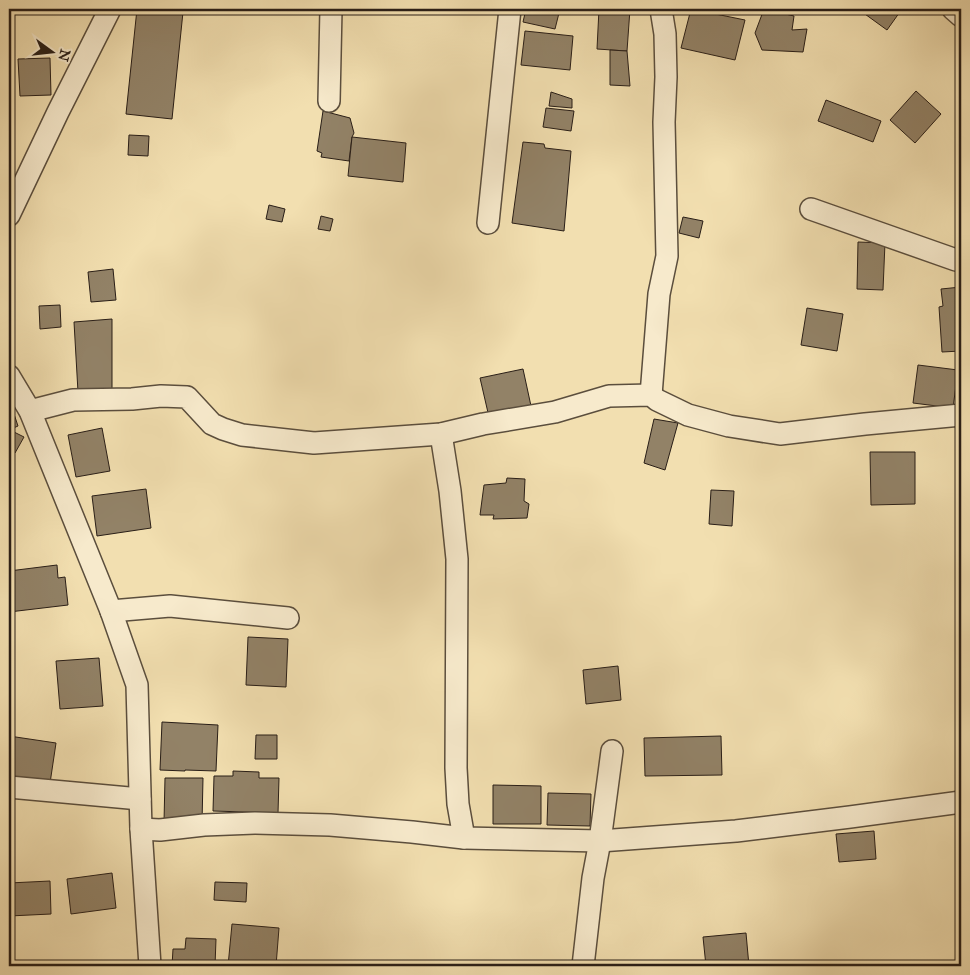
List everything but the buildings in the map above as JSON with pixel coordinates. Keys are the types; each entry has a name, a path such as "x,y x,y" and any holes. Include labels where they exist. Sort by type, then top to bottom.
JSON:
{"street":[{"path":"9,215 110,9"},
{"path":"329,101 331,9"},
{"path":"488,222 510,9"},
{"path":"651,394 659,294 667,256 664,122 665,34 661,9"},
{"path":"953,9 961,16"},
{"path":"811,209 956,260 961,257"},
{"path":"9,376 30,411 112,611 137,686 141,829 150,966"},
{"path":"30,411 73,400 132,400 170,396 187,398 212,424 223,429 242,435 314,444 441,434 483,424 555,412 609,396 651,394 657,400 688,415 729,426 780,434 961,415"},
{"path":"441,434 450,491 457,559 456,768 458,804 464,838"},
{"path":"112,611 170,606 288,618"},
{"path":"583,966 593,878 612,751"},
{"path":"9,787 140,799"},
{"path":"141,829 160,830 255,822 330,825 464,838 600,841 736,831 961,802"}]}
